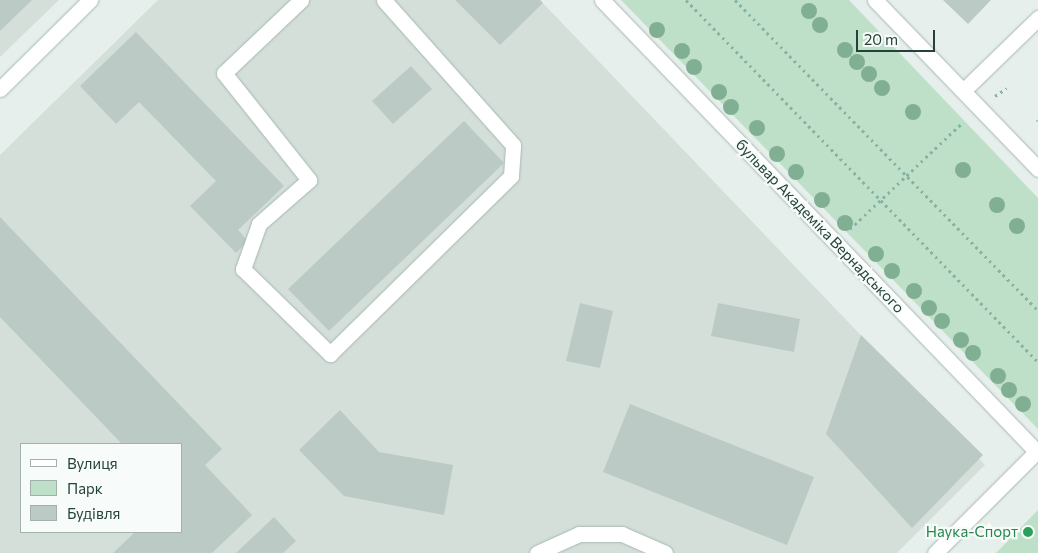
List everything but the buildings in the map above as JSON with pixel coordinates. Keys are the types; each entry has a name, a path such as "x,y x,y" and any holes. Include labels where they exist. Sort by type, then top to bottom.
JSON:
{"main road":[{"path":"0,89 90,0"},
{"path":"301,0 224,73 309,180 259,224 243,269 330,354 512,176 513,146 384,0"},
{"name":"бульвар Академіка Вернадського","path":"602,0 1037,452"},
{"path":"875,0 1038,168"},
{"path":"963,91 1038,18"},
{"path":"935,553 1037,452"},
{"path":"537,553 579,534 622,534 665,553"}],"path":[{"path":"686,0 1038,362"},
{"path":"735,0 1038,311"},
{"path":"835,242 979,107 1007,88"}],"shaded area":[{"path":"0,0 59,0 0,57"},
{"path":"158,0 540,0 985,465 897,553 0,553 0,155"}],"green space":[{"path":"621,0 849,0 1038,198 1038,429"},
{"name":"Наука-Спорт","path":"1038,510 1038,553 996,553"}],"place":[{"name":"Наука-Спорт","path":"1028,532"}]}
